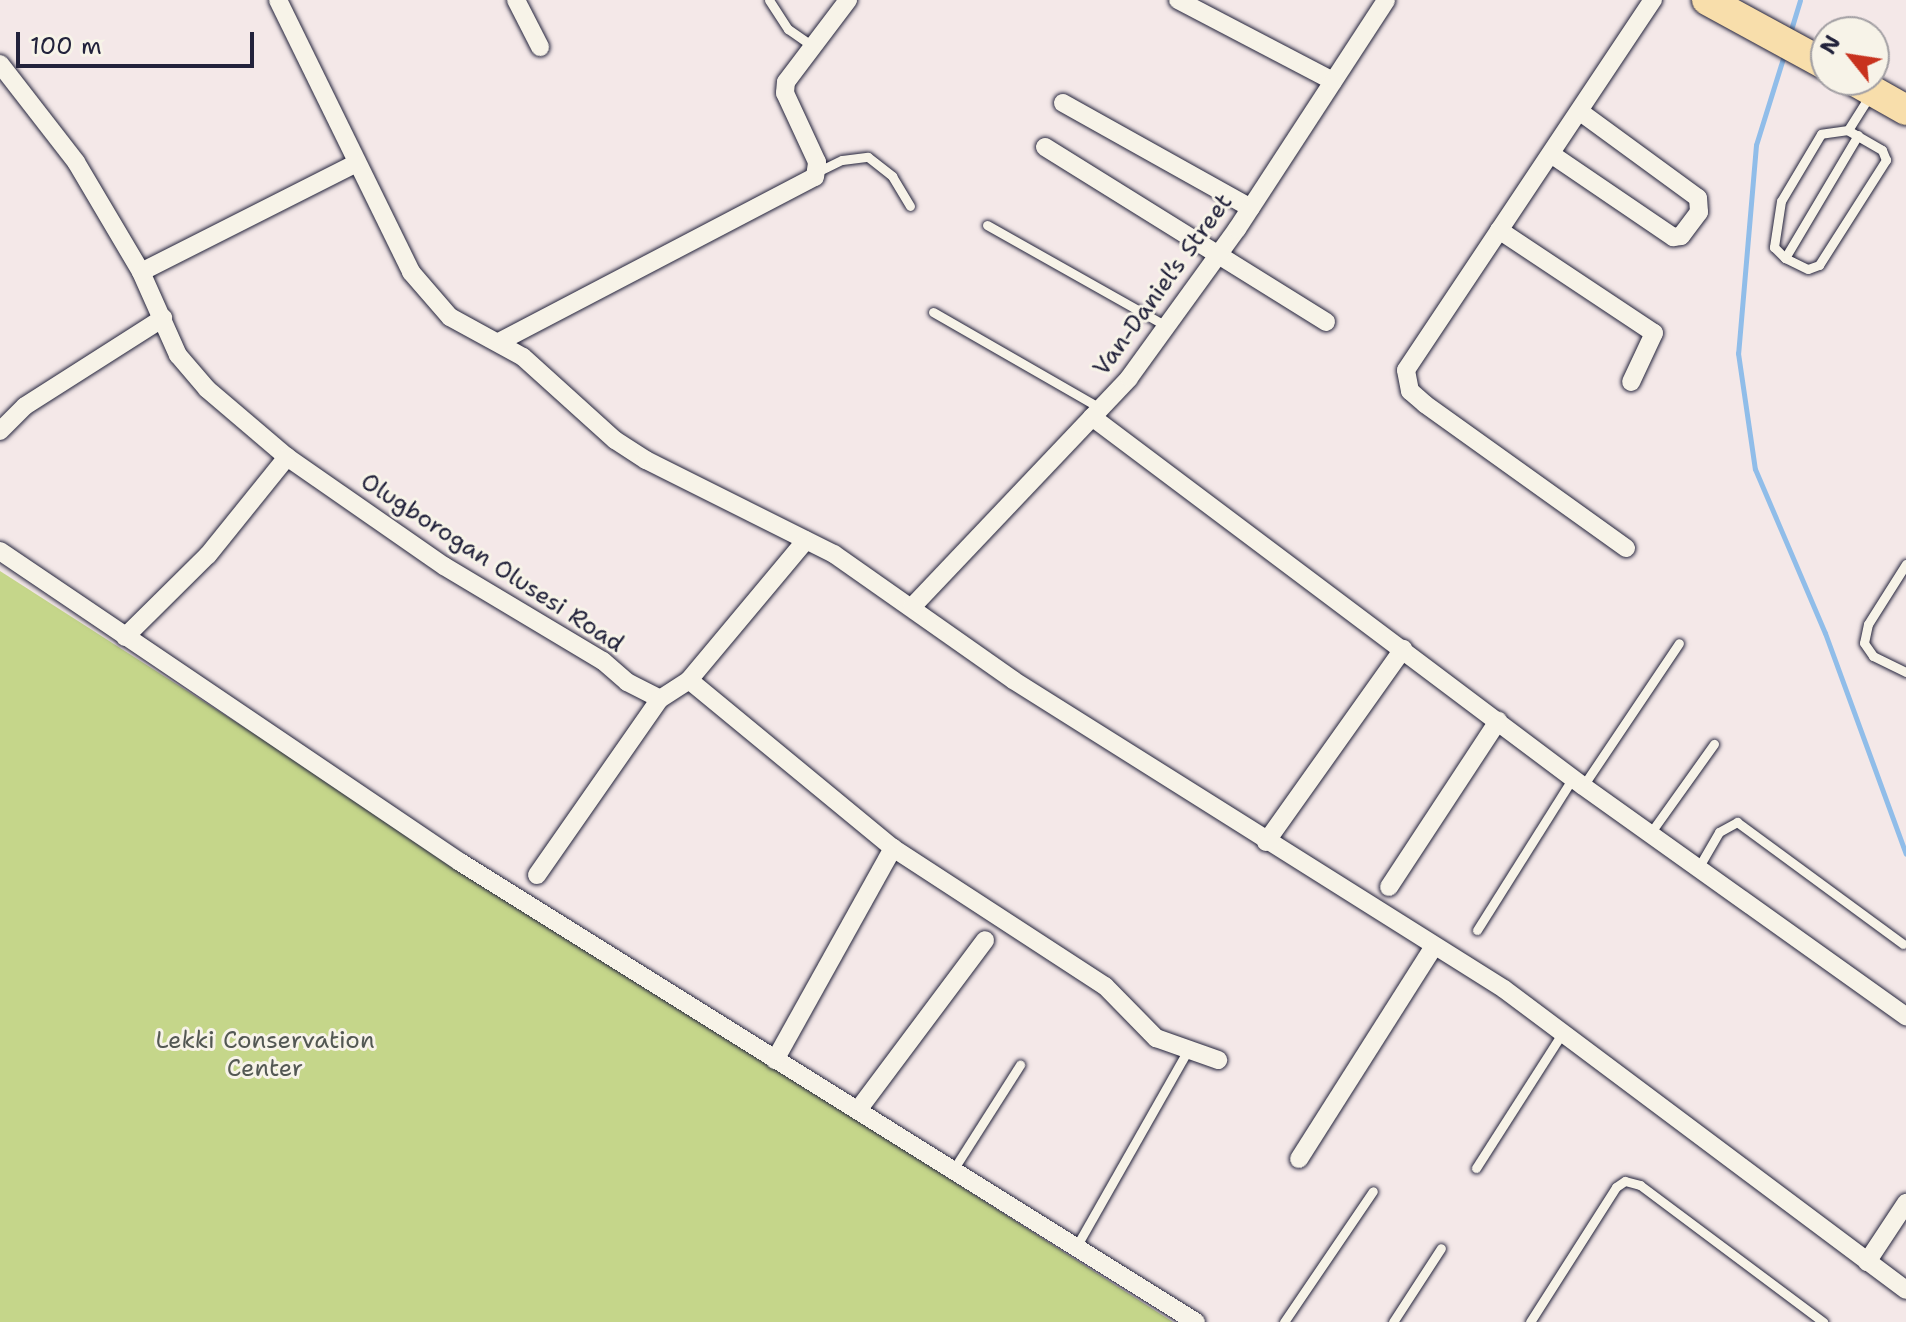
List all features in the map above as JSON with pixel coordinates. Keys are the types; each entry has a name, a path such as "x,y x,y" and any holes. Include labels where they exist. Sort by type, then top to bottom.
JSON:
{"main road":[{"path":"1707,0 1810,56"},
{"path":"1881,96 1906,110"}],"street":[{"path":"278,0 317,71 355,164 428,298 450,317 499,342 646,460 806,540 912,607 1013,680 1504,989 1561,1035 1906,1290"},
{"path":"516,0 540,47"},
{"path":"499,342 808,183 819,171 785,93 786,82 848,0"},
{"path":"1178,0 1333,81"},
{"name":"Van-Daniel’s Street","path":"912,607 1096,412 1168,327 1251,208 1386,0"},
{"path":"1626,548 1410,391 1406,370 1653,0"},
{"name":"Olugborogan Olusesi Road","path":"0,64 76,162 141,272 178,355 207,389 287,457 444,566 660,699"},
{"path":"1063,103 1251,208"},
{"path":"1551,154 1673,237 1681,236 1699,212 1698,198 1579,111"},
{"path":"1045,147 1221,253 1326,322"},
{"path":"141,272 355,164"},
{"path":"1499,230 1654,333 1631,382"},
{"path":"0,431 7,408 163,318"},
{"path":"1096,412 1649,835 1906,1016"},
{"path":"125,637 208,555 287,457"},
{"path":"537,875 660,699 689,680 806,540"},
{"path":"0,551 460,862 1196,1322"},
{"path":"1266,842 1403,649"},
{"path":"689,680 893,848 1105,986 1139,1025 1186,1053 1218,1060"},
{"path":"1389,887 1498,721"},
{"path":"775,1060 893,848"},
{"path":"858,1110 985,940"},
{"path":"1299,1159 1434,946"},
{"path":"1867,1262 1906,1203"}],"lane":[{"path":"769,0 788,29 811,45"},
{"path":"1848,130 1860,96"},
{"path":"1848,130 1882,150 1886,160 1819,265 1808,269 1785,258 1774,247 1781,201 1821,134 1848,130"},
{"path":"1785,258 1858,135"},
{"path":"819,171 842,160 868,157 892,176 910,206"},
{"path":"987,225 1168,327"},
{"path":"933,312 1096,412"},
{"path":"1906,564 1868,624 1864,643 1873,656 1906,672"},
{"path":"1477,930 1578,782 1679,643"},
{"path":"1649,835 1714,744"},
{"path":"1697,870 1719,832 1737,822 1903,944"},
{"path":"1476,1168 1561,1035"},
{"path":"1076,1247 1186,1053"},
{"path":"953,1170 1020,1065"},
{"path":"1530,1322 1616,1187 1625,1181 1640,1185 1823,1322"},
{"path":"1284,1322 1373,1191"},
{"path":"1393,1322 1441,1248"}],"green space":[{"name":"Lekki Conservation Center","path":"0,571 1173,1322 0,1322"}],"waterway":[{"path":"1790,33 1800,0"},
{"path":"1784,55 1756,145 1738,353 1755,469 1825,633 1906,854"}]}
